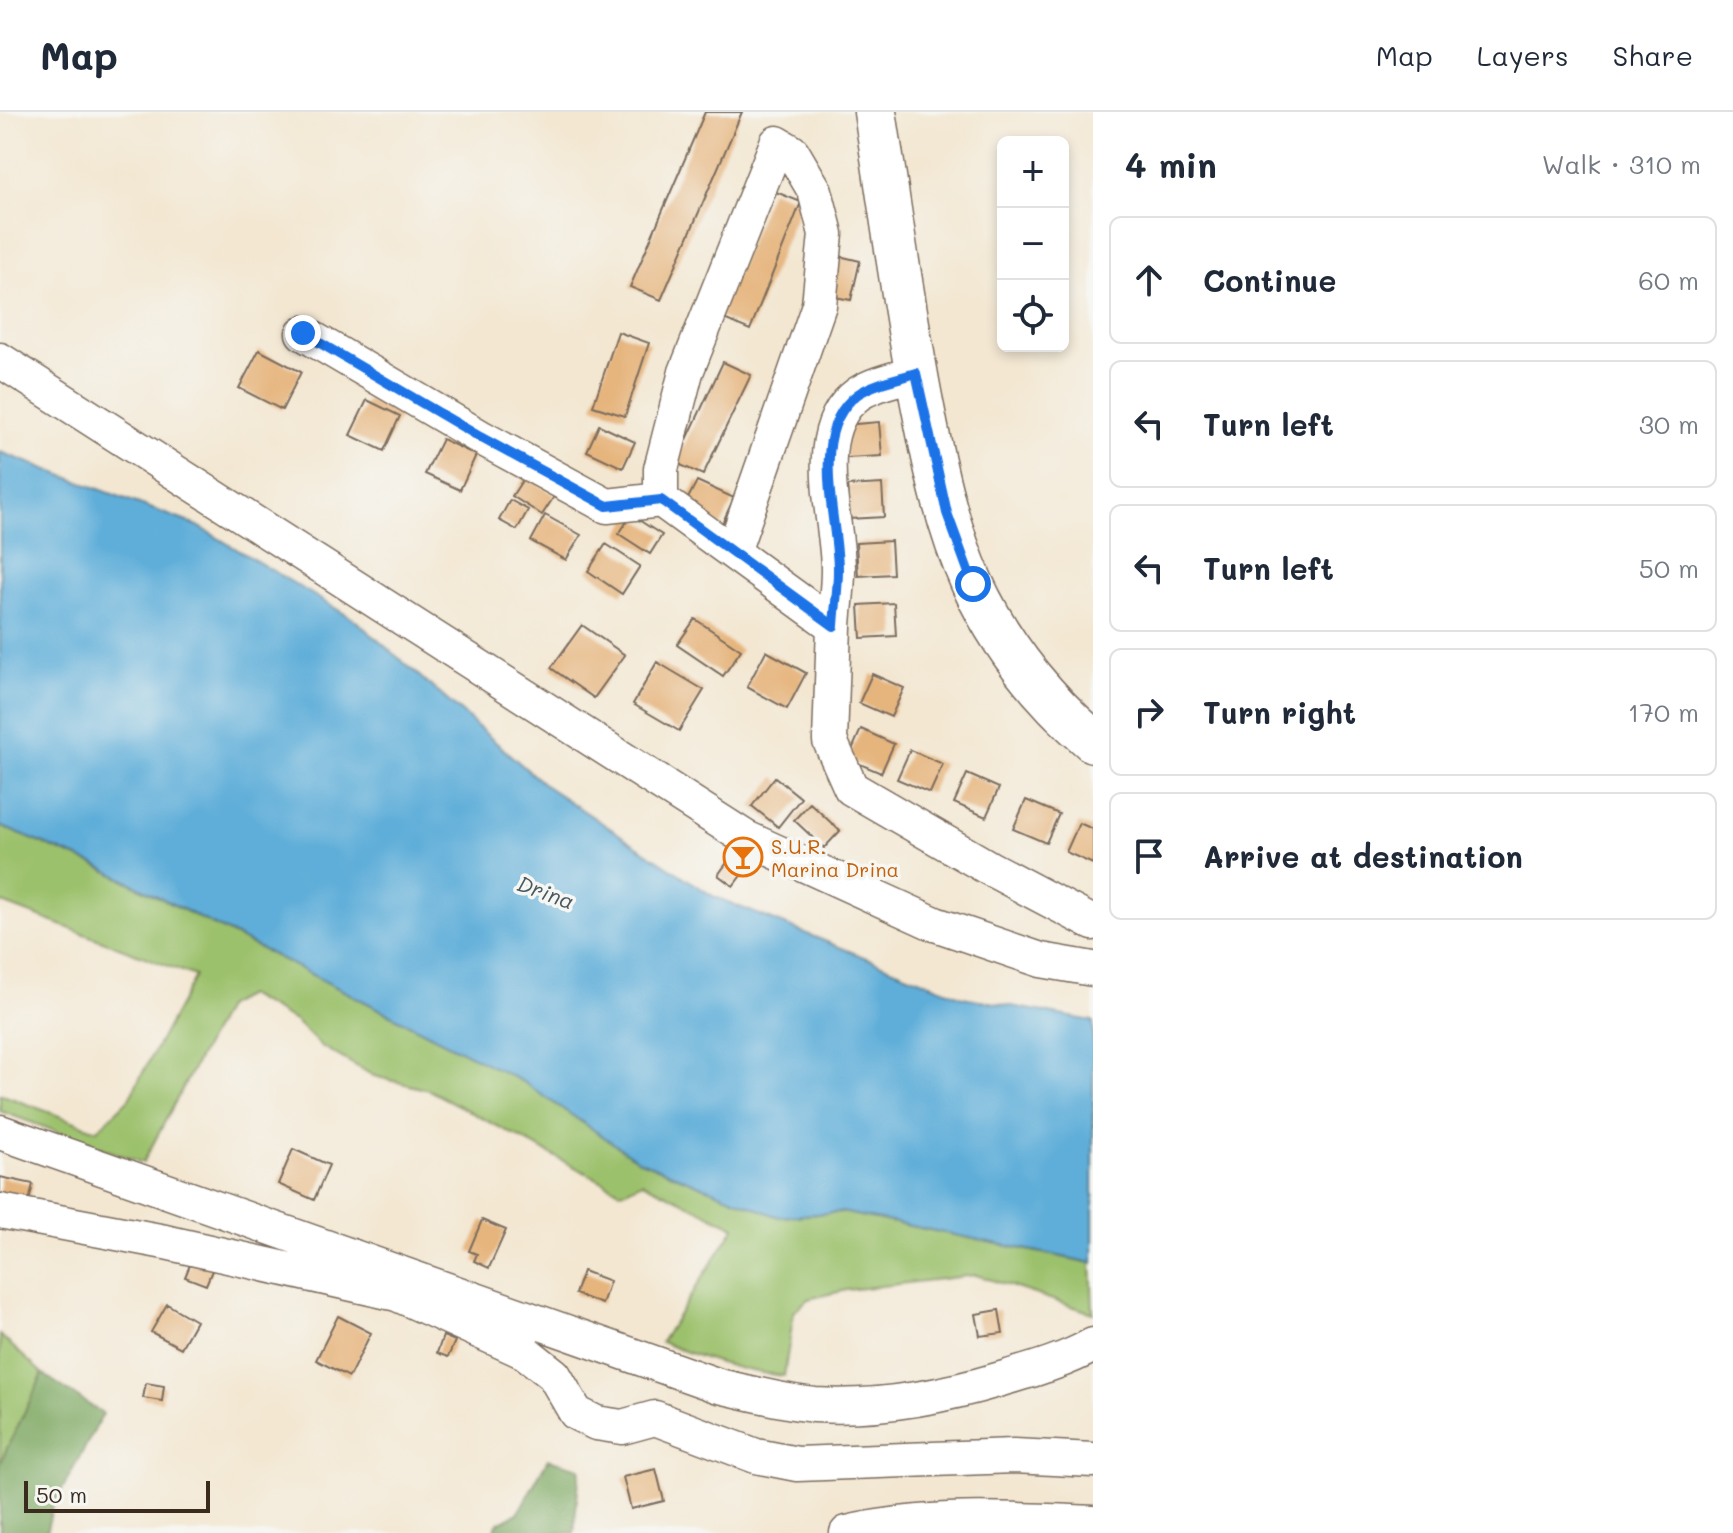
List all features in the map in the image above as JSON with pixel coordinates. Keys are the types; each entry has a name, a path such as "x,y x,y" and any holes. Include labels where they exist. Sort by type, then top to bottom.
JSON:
{"main road":[{"path":"875,112 916,373 947,513 973,584 1020,665 1052,704 1093,741"}],"street":[{"path":"661,500 661,469 686,372 777,143 792,152 815,191 826,234 819,305 733,552"},
{"path":"303,333 480,437 607,506 661,500 834,626"},
{"path":"0,360 746,838 935,924 1041,960 1093,969"},
{"path":"916,373 879,384 856,395 833,425 828,460 838,571 830,741 851,788 1001,875 1093,923"},
{"path":"0,1132 400,1285 719,1386 770,1398 814,1405 877,1405 975,1387 1090,1354"},
{"path":"0,1211 400,1285 525,1352 554,1375 576,1413 596,1423 622,1427 655,1418 756,1456 797,1464 1014,1456 1093,1460"},
{"path":"847,1533 890,1523 941,1520 1022,1519 1093,1523"}],"green space":[{"path":"0,826 97,866 523,1082 638,1160 779,1217 841,1212 1091,1263 1093,1313 976,1275 847,1290 808,1299 794,1312 784,1376 736,1368 676,1348 661,1342 735,1227 642,1182 622,1192 429,1090 374,1076 321,1046 295,1021 247,995 226,1006 143,1163 0,1111 0,1094 97,1130 128,1100 195,976 0,902"},
{"path":"0,1335 43,1374 0,1463"},
{"path":"43,1374 103,1414 52,1508 46,1533 0,1533 0,1463"},
{"path":"548,1459 580,1468 574,1533 494,1533 497,1524 518,1513"}],"water":[{"name":"Drina","path":"0,452 198,526 355,620 546,786 713,896 963,997 1093,1021 1093,1263 841,1212 779,1217 638,1160 523,1082 98,866 0,826"}],"building":[{"path":"705,112 742,112 661,300 630,287"},
{"path":"771,190 801,202 750,330 719,317"},
{"path":"839,256 860,261 851,300 830,296"},
{"path":"618,332 649,343 625,416 593,406"},
{"path":"259,350 301,372 282,410 239,388"},
{"path":"723,362 751,375 703,475 676,463"},
{"path":"367,400 400,416 384,451 350,435"},
{"path":"879,422 882,456 846,458 844,425"},
{"path":"599,425 635,442 623,468 587,451"},
{"path":"442,439 476,455 460,490 425,474"},
{"path":"525,476 555,495 542,515 512,496"},
{"path":"697,481 734,498 721,526 683,508"},
{"path":"882,484 884,517 849,519 847,486"},
{"path":"510,500 528,510 517,530 499,520"},
{"path":"545,515 581,535 566,560 531,541"},
{"path":"631,515 662,535 650,554 619,534"},
{"path":"891,541 893,574 858,576 856,543"},
{"path":"606,544 640,566 622,594 588,571"},
{"path":"894,603 896,636 861,638 859,605"},
{"path":"695,619 741,650 723,676 677,645"},
{"path":"582,625 625,655 594,698 551,668"},
{"path":"766,651 806,673 787,709 747,687"},
{"path":"657,662 704,690 679,731 633,704"},
{"path":"872,674 904,688 891,717 859,703"},
{"path":"861,729 894,744 881,773 848,759"},
{"path":"910,750 943,764 930,793 897,779"},
{"path":"967,774 999,788 986,817 954,803"},
{"path":"775,777 801,798 778,827 752,806"},
{"path":"1026,800 1059,814 1046,843 1013,829"},
{"path":"810,803 840,831 824,848 794,820"},
{"path":"1079,823 1093,829 1093,864 1066,852"},
{"path":"740,845 755,857 733,886 718,875"},
{"path":"293,1149 329,1165 314,1200 278,1184"},
{"path":"0,1177 33,1184 28,1206 0,1201"},
{"path":"482,1220 506,1230 489,1268 474,1261 477,1254 469,1251"},
{"path":"192,1260 213,1268 206,1285 185,1277"},
{"path":"583,1271 610,1281 602,1304 575,1294"},
{"path":"167,1304 196,1321 181,1348 151,1332"},
{"path":"999,1310 1003,1333 980,1336 976,1314"},
{"path":"338,1316 371,1333 349,1377 316,1360"},
{"path":"443,1336 455,1341 448,1357 437,1353"},
{"path":"146,1383 164,1386 162,1401 143,1398"},
{"path":"656,1469 664,1501 631,1509 623,1477"}],"place":[{"name":"S.U.R. Marina Drina","path":"743,857"}],"route":[{"path":"303,333 589,498 607,506 661,500 834,626 838,571 828,460 833,425 856,395 879,384 916,373 947,513 973,584"}]}
